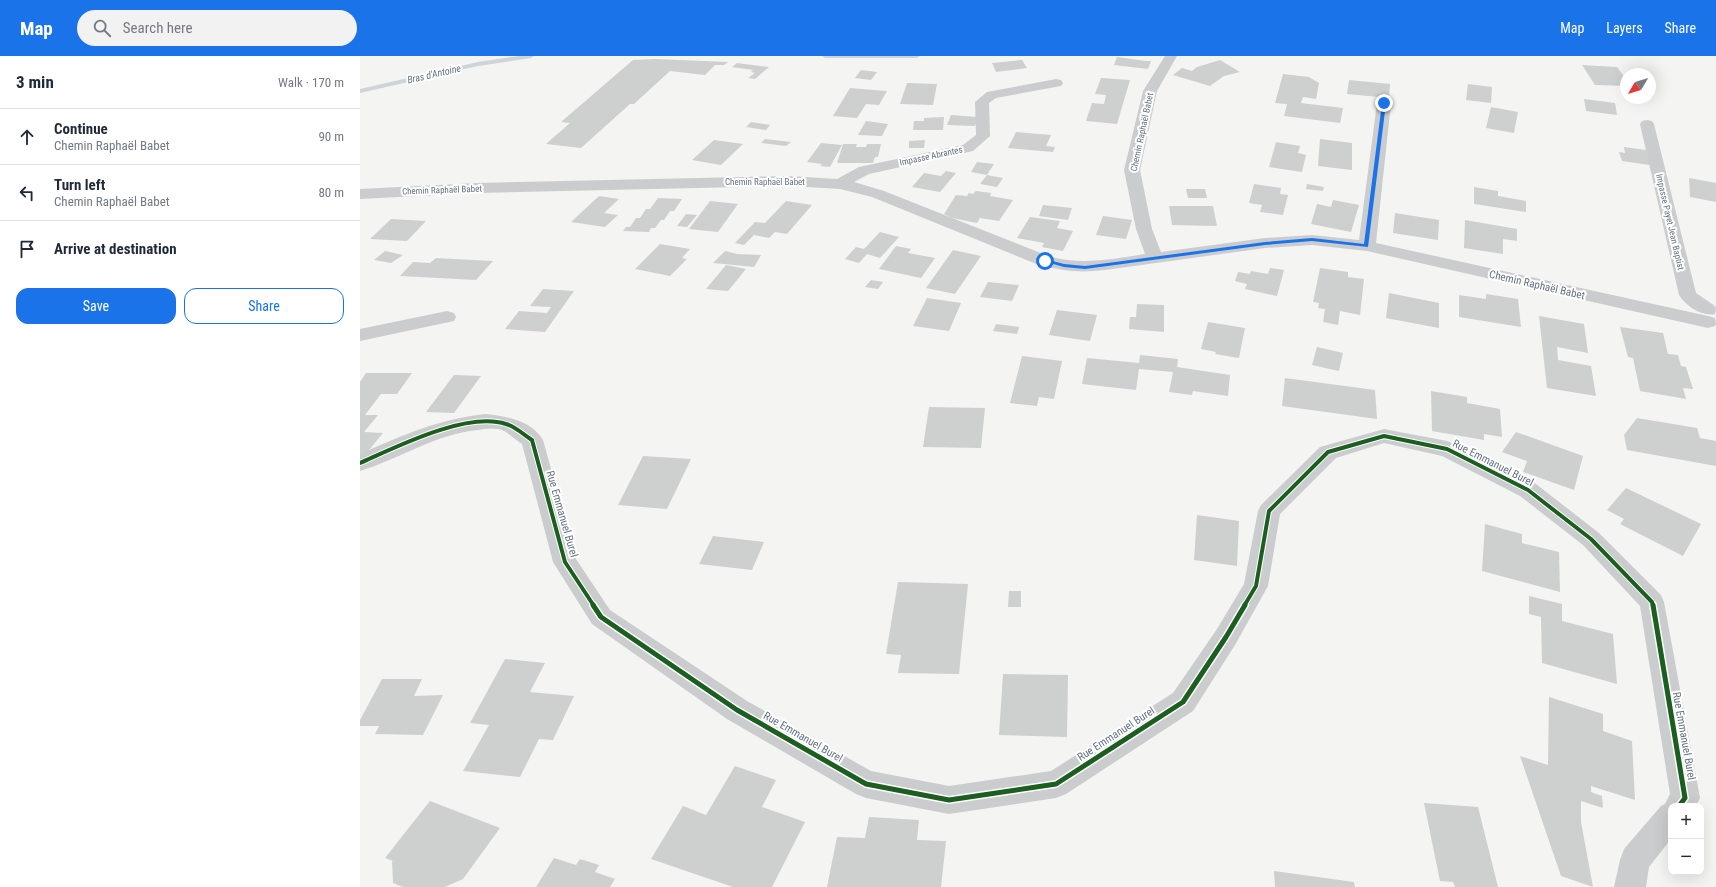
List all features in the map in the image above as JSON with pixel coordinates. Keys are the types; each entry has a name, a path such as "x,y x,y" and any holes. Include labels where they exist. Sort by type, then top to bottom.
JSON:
{"street":[{"name":"Chemin Raphaël Babet","path":"1155,258 1144,229 1132,170 1150,91 1171,56"},
{"name":"Impasse Abrantes","path":"840,184 864,170 968,148 983,136 982,102 992,95 1056,83"},
{"path":"1366,246 1384,103"},
{"name":"Impasse Payet Jean Baptist","path":"1647,124 1688,295 1712,317"},
{"name":"Chemin Raphaël Babet","path":"360,194 477,188 789,181 840,184 878,194 1026,255 1064,266 1085,267 1265,243 1312,240 1366,246 1712,317"},
{"path":"360,335 447,318"},
{"name":"Rue Emmanuel Burel","path":"360,463 431,433 470,422 505,423 532,440 565,562 601,617 738,710 866,784 949,800 1056,784 1183,702 1226,637 1256,586 1269,511 1328,452 1384,436 1447,449 1528,490 1591,539 1652,602 1686,798 1682,803"},
{"path":"1630,887 1635,860 1668,820"}],"building":[{"path":"1117,57 1151,61 1148,69 1114,65"},
{"path":"655,59 728,62 724,65 715,65 705,75 670,71 634,104 630,104 581,148 546,144 570,123 561,122 633,60"},
{"path":"1022,60 1027,68 996,72 992,63"},
{"path":"1220,60 1240,72 1224,76 1210,86 1173,75 1182,68 1192,71 1197,67"},
{"path":"737,63 769,67 755,79 748,78 755,73 751,72 753,70 732,67"},
{"path":"1582,65 1617,67 1620,71 1620,86 1595,85"},
{"path":"861,70 877,72 871,80 855,78"},
{"path":"1283,74 1309,77 1319,83 1316,99 1303,97 1301,103 1343,108 1340,123 1284,116 1287,104 1275,103"},
{"path":"1101,78 1130,80 1117,124 1086,121 1092,103 1104,104 1106,95 1095,94"},
{"path":"1349,80 1390,84 1389,98 1347,94"},
{"path":"907,83 937,84 933,105 900,104"},
{"path":"1468,84 1492,87 1491,103 1466,100"},
{"path":"850,88 887,91 879,105 866,104 857,118 833,116"},
{"path":"1584,99 1615,103 1617,115 1586,111"},
{"path":"1491,107 1518,112 1514,133 1486,128"},
{"path":"951,115 978,117 975,126 947,125"},
{"path":"944,117 943,130 913,130 914,121 924,121 924,118"},
{"path":"866,121 888,124 882,136 858,135"},
{"path":"751,122 770,125 766,130 746,127"},
{"path":"1016,132 1051,135 1046,146 1055,147 1053,152 1008,148"},
{"path":"765,139 791,142 786,146 761,143"},
{"path":"1320,139 1352,143 1352,170 1318,166"},
{"path":"714,140 743,144 721,165 692,160"},
{"path":"925,140 924,148 909,148 909,141"},
{"path":"1276,142 1300,146 1298,153 1306,155 1302,172 1269,167"},
{"path":"821,143 842,145 830,167 820,166 822,164 807,162"},
{"path":"843,144 857,144 856,147 866,147 867,144 881,144 878,157 875,157 873,163 837,163"},
{"path":"1624,147 1646,150 1650,165 1622,161 1619,152 1625,153"},
{"path":"977,162 994,164 987,175 971,172"},
{"path":"946,171 956,173 940,192 912,187 924,173 941,176"},
{"path":"987,175 1003,178 997,187 980,184"},
{"path":"1689,178 1716,183 1716,202 1690,197"},
{"path":"1254,184 1281,188 1280,194 1288,195 1283,215 1260,212 1262,205 1249,203"},
{"path":"1307,184 1324,187 1323,191 1306,189"},
{"path":"1474,187 1498,191 1498,196 1526,201 1526,212 1474,204"},
{"path":"1186,189 1205,189 1207,198 1188,198"},
{"path":"976,191 991,193 990,196 1013,200 999,221 980,218 977,223 952,218 944,214 956,195 967,196 969,193 973,194"},
{"path":"599,196 619,199 604,213 618,215 605,227 571,222"},
{"path":"658,198 682,199 674,211 670,211 664,220 661,220 655,228 651,228 649,232 623,231 626,227 630,227 636,218 640,218 646,209 650,209"},
{"path":"1333,200 1359,205 1351,232 1311,224 1317,204 1331,207"},
{"path":"710,201 738,204 718,232 689,229"},
{"path":"786,201 812,205 787,234 775,232 769,238 754,235 744,245 735,243 755,222 765,223"},
{"path":"1043,205 1072,208 1068,220 1039,216"},
{"path":"1169,206 1213,206 1217,226 1172,225"},
{"path":"1395,213 1439,220 1438,240 1393,233"},
{"path":"686,214 697,215 687,227 677,226"},
{"path":"1103,216 1132,220 1126,239 1096,235"},
{"path":"1030,217 1060,221 1057,228 1073,231 1063,251 1042,247 1044,243 1017,238"},
{"path":"391,219 426,221 407,241 370,239"},
{"path":"1465,220 1517,229 1517,241 1503,239 1503,254 1464,248"},
{"path":"880,232 899,237 880,258 867,254 859,263 845,259 856,247 864,249"},
{"path":"660,244 690,249 682,258 687,259 670,276 635,269"},
{"path":"896,246 911,249 908,253 935,258 921,278 879,269"},
{"path":"953,250 981,256 955,294 926,288"},
{"path":"385,251 403,255 391,263 374,260"},
{"path":"725,251 737,254 761,255 754,267 713,263"},
{"path":"436,258 493,261 476,280 400,276 413,262 430,263"},
{"path":"726,265 746,269 728,291 706,289"},
{"path":"1270,268 1284,270 1277,296 1245,289 1247,284 1235,281 1238,272 1250,274 1251,271 1268,274"},
{"path":"1320,268 1348,272 1348,277 1364,279 1360,315 1340,311 1338,325 1323,322 1325,309 1318,308 1319,303 1313,302"},
{"path":"871,280 883,282 878,289 865,287"},
{"path":"988,282 1019,285 1012,301 980,297"},
{"path":"543,289 574,291 545,332 505,329 519,311 547,313 551,307 530,306"},
{"path":"1389,293 1439,303 1439,328 1386,318"},
{"path":"1486,294 1518,299 1521,327 1459,317 1459,295 1486,299"},
{"path":"927,298 961,303 949,331 913,326"},
{"path":"1137,304 1164,305 1164,332 1129,329 1130,317 1136,317"},
{"path":"1057,310 1097,315 1090,341 1049,335"},
{"path":"1539,316 1584,324 1588,353 1557,347 1558,360 1591,366 1596,396 1547,388"},
{"path":"1208,322 1245,328 1239,358 1215,354 1216,352 1201,349"},
{"path":"996,324 1019,327 1017,334 993,331"},
{"path":"1620,327 1663,333 1668,354 1678,355 1681,366 1686,367 1693,389 1683,388 1686,399 1640,391 1633,358 1628,357"},
{"path":"1317,347 1343,353 1339,371 1312,365"},
{"path":"1140,355 1178,359 1177,367 1230,375 1228,396 1193,391 1192,395 1169,392 1173,372 1139,369 1136,390 1082,384 1087,358 1139,363"},
{"path":"1022,356 1062,361 1054,399 1039,397 1037,406 1010,403"},
{"path":"366,373 412,373 397,394 381,394 365,415 378,415 364,432 383,433 365,455 360,455 360,382"},
{"path":"454,375 481,376 454,413 426,412"},
{"path":"1285,378 1375,390 1377,419 1282,406"},
{"path":"1431,391 1467,397 1467,403 1500,409 1502,437 1484,434 1484,440 1432,431"},
{"path":"929,407 985,408 981,448 923,447"},
{"path":"1637,418 1697,428 1700,438 1716,441 1716,466 1627,450 1624,435"},
{"path":"1516,432 1583,456 1574,490 1523,472 1527,461 1502,452"},
{"path":"643,456 691,459 667,509 618,505"},
{"path":"1626,488 1701,524 1683,556 1620,524 1624,519 1607,510"},
{"path":"1197,515 1239,521 1237,566 1194,560"},
{"path":"1485,524 1522,534 1522,543 1559,552 1560,592 1482,571"},
{"path":"713,536 764,542 752,570 699,564"},
{"path":"898,582 968,584 959,674 898,673 901,655 886,654"},
{"path":"1009,591 1021,591 1021,607 1008,607"},
{"path":"1529,596 1562,604 1562,621 1613,634 1617,684 1542,663 1541,617 1529,614"},
{"path":"505,659 545,663 530,692 574,696 553,740 539,739 520,777 463,771 489,725 470,723"},
{"path":"1003,674 1068,675 1067,737 999,735"},
{"path":"382,679 422,679 414,696 443,695 423,735 375,734 379,726 360,726 360,720"},
{"path":"1549,697 1603,714 1603,731 1632,741 1635,800 1591,786 1591,792 1602,796 1603,808 1581,801 1581,822 1593,887 1561,876 1520,756 1548,765"},
{"path":"735,766 776,780 762,807 805,822 772,887 733,887 651,859 683,806 706,815"},
{"path":"430,801 500,828 463,879 445,887 403,887 393,883 392,861 396,862 385,858"},
{"path":"1424,803 1478,807 1498,887 1455,887 1453,882 1440,881"},
{"path":"869,817 919,820 917,840 946,841 941,887 827,887 837,837 865,838"},
{"path":"554,858 576,865 580,859 599,865 595,872 615,879 610,887 536,887"},
{"path":"1274,871 1354,882 1355,887 1275,887"}],"waterway":[{"name":"Bras d'Antoine","path":"360,91 478,64 531,56"},
{"name":"Bras d'Antoine","path":"825,56 917,56"}],"cycle path":[{"path":"360,463 412,440 449,427 467,423 486,422 504,423 510,426 532,440 565,562 601,617 737,710 866,784 949,800 1056,784 1183,702 1226,637 1256,586 1269,511 1328,452 1384,436 1447,449 1528,490 1591,539 1652,602 1685,798 1681,803"}],"route":[{"path":"1045,261 1064,266 1085,267 1265,243 1312,240 1366,246 1384,103"}]}
